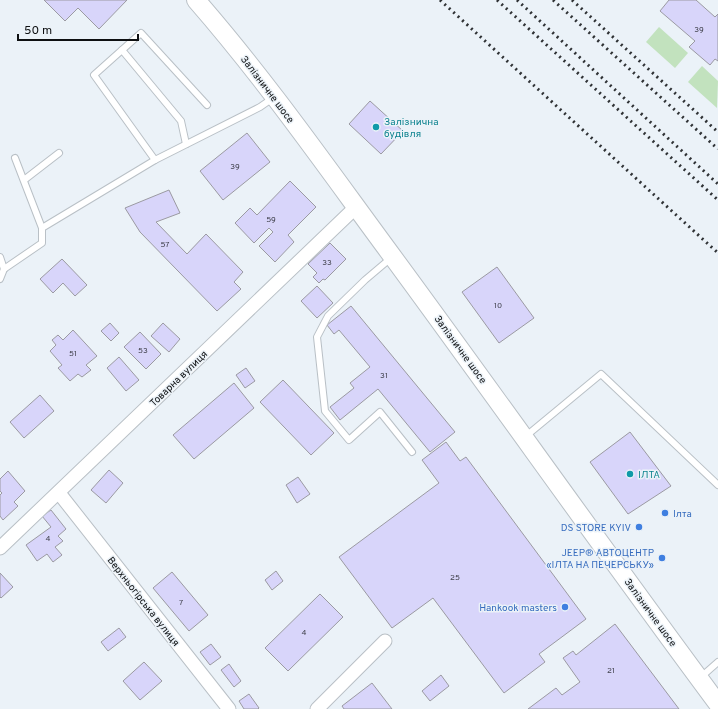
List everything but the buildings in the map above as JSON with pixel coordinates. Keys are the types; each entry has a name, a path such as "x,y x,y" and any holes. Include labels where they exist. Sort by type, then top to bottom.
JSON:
{"street":[{"name":"Залізничне шосе","path":"196,0 231,40 275,97 718,704"},
{"name":"Товарна вулиця","path":"0,548 356,207"},
{"name":"Верхньогірська вулиця","path":"59,493 229,709"},
{"path":"317,709 385,641"}],"lane":[{"path":"155,160 94,75 141,34 207,105"},
{"path":"122,50 181,120 186,144"},
{"path":"42,228 155,160 260,107 275,97"},
{"path":"24,180 59,153"},
{"path":"0,279 4,268 42,243 42,228 15,158"},
{"path":"0,256 4,268"},
{"path":"393,257 365,280 328,316 317,337 318,352 324,411 349,440 380,412 412,452"},
{"path":"524,437 601,374 718,485"},
{"path":"699,678 718,662"}],"green space":[{"path":"659,27 688,53 675,68 646,42"},
{"path":"702,66 718,81 717,108 688,82"}],"railway":[{"path":"440,0 718,253"},
{"path":"497,0 718,200"},
{"path":"517,0 718,184"},
{"path":"553,0 718,149"},
{"path":"572,0 718,132"}],"place":[{"name":"Залізнична будівля","path":"376,127"},
{"name":"ІЛТА","path":"630,474"},
{"name":"Ілта","path":"665,513"},
{"name":"DS STORE KYIV","path":"639,527"},
{"name":"JEEP® АВТОЦЕНТР «ІЛТА НА ПЕЧЕРСЬКУ»","path":"662,558"},
{"name":"Hankook masters","path":"565,607"}]}
